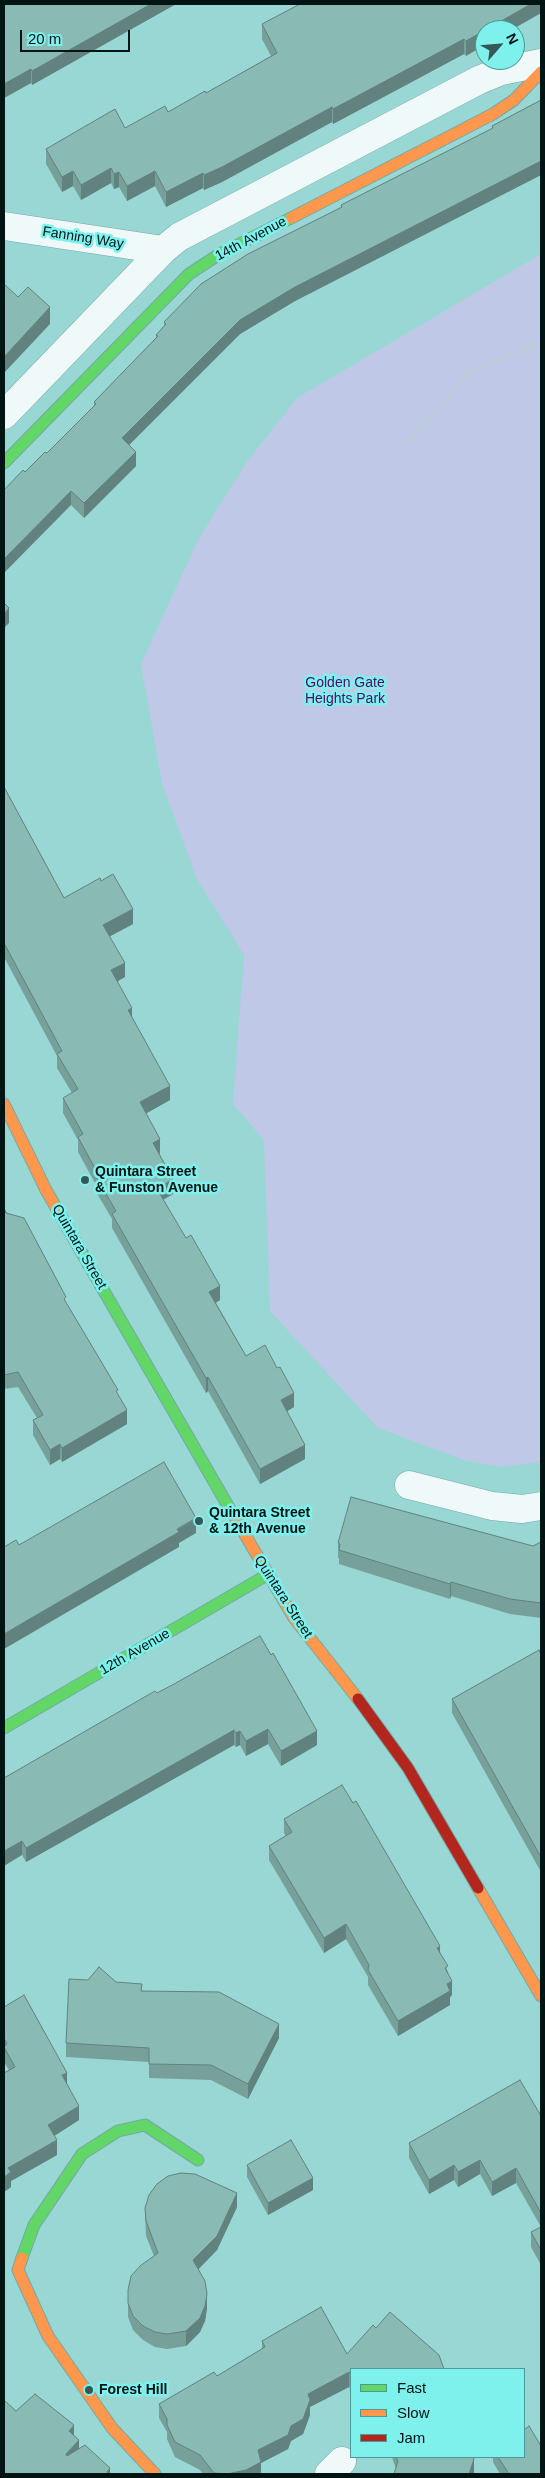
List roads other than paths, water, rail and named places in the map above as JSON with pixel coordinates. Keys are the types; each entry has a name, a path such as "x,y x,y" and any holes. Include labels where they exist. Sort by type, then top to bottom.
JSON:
{"street":[{"path":"4,415 163,250 197,227 479,80 508,69 541,63"},
{"name":"14th Avenue","path":"4,464 189,274 218,256 493,114 514,100 541,72"},
{"name":"Fanning Way","path":"4,226 163,250"},
{"name":"Quintara Street","path":"7,1120 267,1575 294,1618 383,1731 403,1760 541,1996"},
{"path":"409,1485 492,1506 522,1509 541,1506"},
{"name":"12th Avenue","path":"4,1728 267,1575"},
{"path":"155,2474 112,2428 48,2336 11,2270 34,2226 82,2154 118,2132 145,2125 198,2160"}],"place":[{"name":"Quintara Street & Funston Avenue","path":"85,1180"},
{"name":"Quintara Street & 12th Avenue","path":"199,1521"},
{"name":"Forest Hill","path":"89,2390"}],"park label":[{"name":"Golden Gate Heights Park","path":"345,692"}]}
